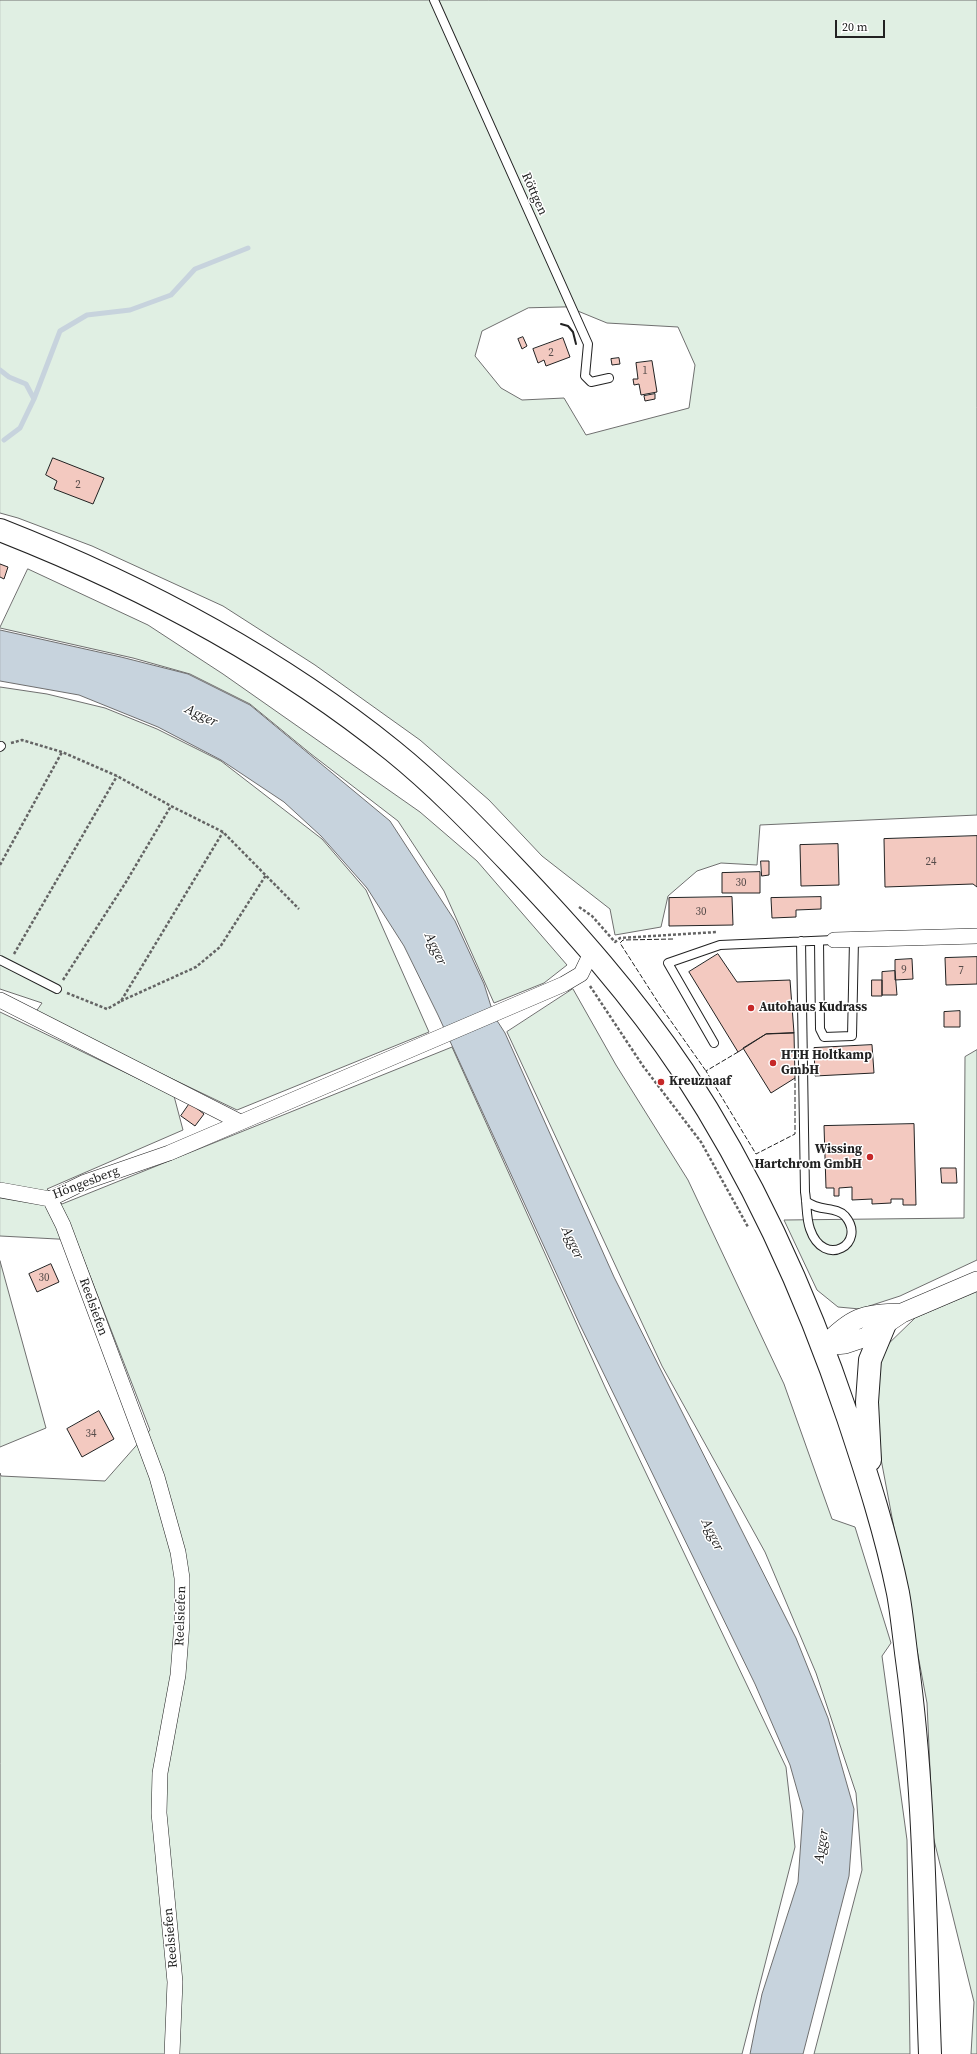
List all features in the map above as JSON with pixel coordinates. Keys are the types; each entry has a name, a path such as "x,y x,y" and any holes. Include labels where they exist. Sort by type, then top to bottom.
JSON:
{"main road":[{"path":"0,530 52,550 165,603 241,647 316,694 394,752 464,814 592,951 635,1005 683,1071 743,1170 780,1245 824,1346 872,1490 898,1593 916,1722 923,1853 930,2054"},
{"path":"872,1490 867,1395 870,1360 894,1318"}],"street":[{"path":"834,940 977,936"},
{"path":"581,974 592,951"},
{"name":"Höngesberg","path":"0,1190 50,1199 85,1182 169,1153 548,991 581,974"},
{"path":"0,1000 240,1122"},
{"name":"Reelsiefen","path":"50,1199 63,1225 157,1478 178,1552 182,1578 182,1623 178,1675 160,1772 159,1813 175,1982 172,2054"},
{"path":"824,1346 845,1344 866,1337 894,1318 976,1281"}],"lane":[{"name":"Röttgen","path":"434,0 588,344 585,376 591,382 609,378"},
{"path":"714,1043 668,963 720,945 834,940"},
{"path":"819,941 820,1029 824,1037 852,1036 854,940"},
{"path":"801,942 805,1192 806,1201 809,1227 814,1238 822,1248 841,1250 848,1244 851,1235 850,1224 845,1216 837,1210 822,1209 812,1206 806,1201"},
{"path":"0,960 58,989"}],"path":[{"path":"0,746 22,740 62,752 117,776 171,806 223,832 300,909"},
{"path":"0,865 62,752"},
{"path":"8,964 117,776"},
{"path":"171,806 126,882 58,989 107,1010 121,1001 196,967 220,947 266,875"},
{"path":"121,1001 223,832"},
{"path":"581,974 611,1015 643,1066 701,1142 748,1228"}],"green space":[{"path":"0,0 977,0 977,815 760,825 757,865 721,863 697,871 668,896 661,927 615,935 610,909 542,856 489,800 420,740 315,665 223,606 92,546 18,518 0,513","holes":["568,307 607,323 678,327 695,365 689,408 586,435 564,398 522,400 501,388 475,356 482,331 528,308"]},
{"path":"28,569 148,625 223,674 420,812 477,861 567,965 544,983 494,1003 444,891 398,821 311,754 250,704 190,674 133,658 0,628"},
{"path":"0,687 47,694 105,708 157,729 221,761 322,839 366,890 429,1032 237,1110 35,1013 42,1003 0,989"},
{"path":"573,989 616,1065 688,1180 784,1384 832,1519 855,1527 891,1643 882,1656 907,1840 910,2054 814,2054 862,1870 856,1793 816,1673 765,1552 662,1366 507,1032"},
{"path":"0,1012 174,1096 183,1130 47,1189 62,1204 452,1047 605,1387 786,1767 795,1847 742,2054 0,2054 0,1473 1,1476 105,1481 150,1430 76,1240 0,1236"},
{"path":"977,1050 977,1260 900,1296 860,1309 838,1307 817,1290 784,1220 964,1218 965,1057"},
{"path":"0,1261 46,1428 0,1447"},
{"path":"977,1292 977,2054 971,2054 974,2002 933,1836 927,1703 881,1459 874,1378 882,1350 915,1318"}],"water":[{"name":"Agger","path":"0,630 121,657 188,674 250,705 390,821 455,921 484,984 494,1016 505,1033 614,1277 796,1638 828,1718 854,1809 849,1876 803,2054 750,2054 762,1994 798,1882 803,1811 790,1765 755,1684 580,1325 438,1015 404,946 367,888 321,836 284,802 221,760 158,727 79,695 0,681"}],"building":[{"path":"523,337 527,346 522,349 518,339"},
{"path":"563,338 570,357 546,366 544,360 538,363 533,349"},
{"path":"619,358 620,364 612,365 611,359"},
{"path":"652,361 657,392 641,395 639,384 634,385 633,379 638,379 636,363"},
{"path":"655,394 655,399 645,401 644,396"},
{"path":"53,458 104,478 93,504 54,489 57,481 46,475"},
{"path":"0,564 8,567 4,579 0,577"},
{"path":"977,836 977,887 973,884 885,887 884,839"},
{"path":"838,844 839,885 801,886 800,845"},
{"path":"761,861 769,861 769,875 762,876"},
{"path":"760,872 760,893 722,893 722,873"},
{"path":"732,897 733,925 669,926 669,898"},
{"path":"821,897 821,909 796,910 796,917 772,918 771,898"},
{"name":"Autohaus Kudrass","path":"718,954 737,982 790,980 794,1033 766,1034 738,1052 689,972"},
{"path":"977,957 977,984 946,985 945,958"},
{"path":"912,959 913,979 895,980 895,960"},
{"path":"895,971 897,995 882,995 882,972"},
{"path":"872,980 882,980 882,996 872,996"},
{"path":"960,1011 960,1027 944,1027 944,1012"},
{"name":"HTH Holtkamp GmbH","path":"794,1033 795,1078 771,1093 743,1048 766,1034"},
{"path":"872,1045 874,1073 815,1076 814,1048"},
{"path":"190,1103 204,1114 195,1126 181,1116"},
{"name":"Wissing Hartchrom GmbH","path":"914,1124 916,1205 903,1205 903,1199 891,1199 891,1203 872,1204 872,1199 852,1200 852,1187 839,1188 839,1196 834,1196 834,1188 826,1188 824,1126"},
{"path":"941,1168 956,1168 957,1183 942,1183"},
{"path":"51,1264 59,1282 37,1292 29,1274"},
{"path":"99,1411 114,1439 82,1457 67,1429"}],"waterway":[{"path":"34,399 60,331 87,315 130,310 171,295 195,269 248,248"},
{"path":"0,370 9,377 26,384 34,399 20,428 4,440"}],"fence":[{"path":"673,939 623,940 620,943 661,1007 706,1071"},
{"path":"738,1052 706,1071 756,1154 795,1134 795,1078"}],"wall":[{"path":"561,324 568,326 573,332 576,344"}],"place":[{"name":"Autohaus Kudrass","path":"751,1008"},
{"name":"HTH Holtkamp GmbH","path":"773,1063"},
{"name":"Kreuznaaf","path":"661,1082"},
{"name":"Wissing Hartchrom GmbH","path":"870,1157"}]}
